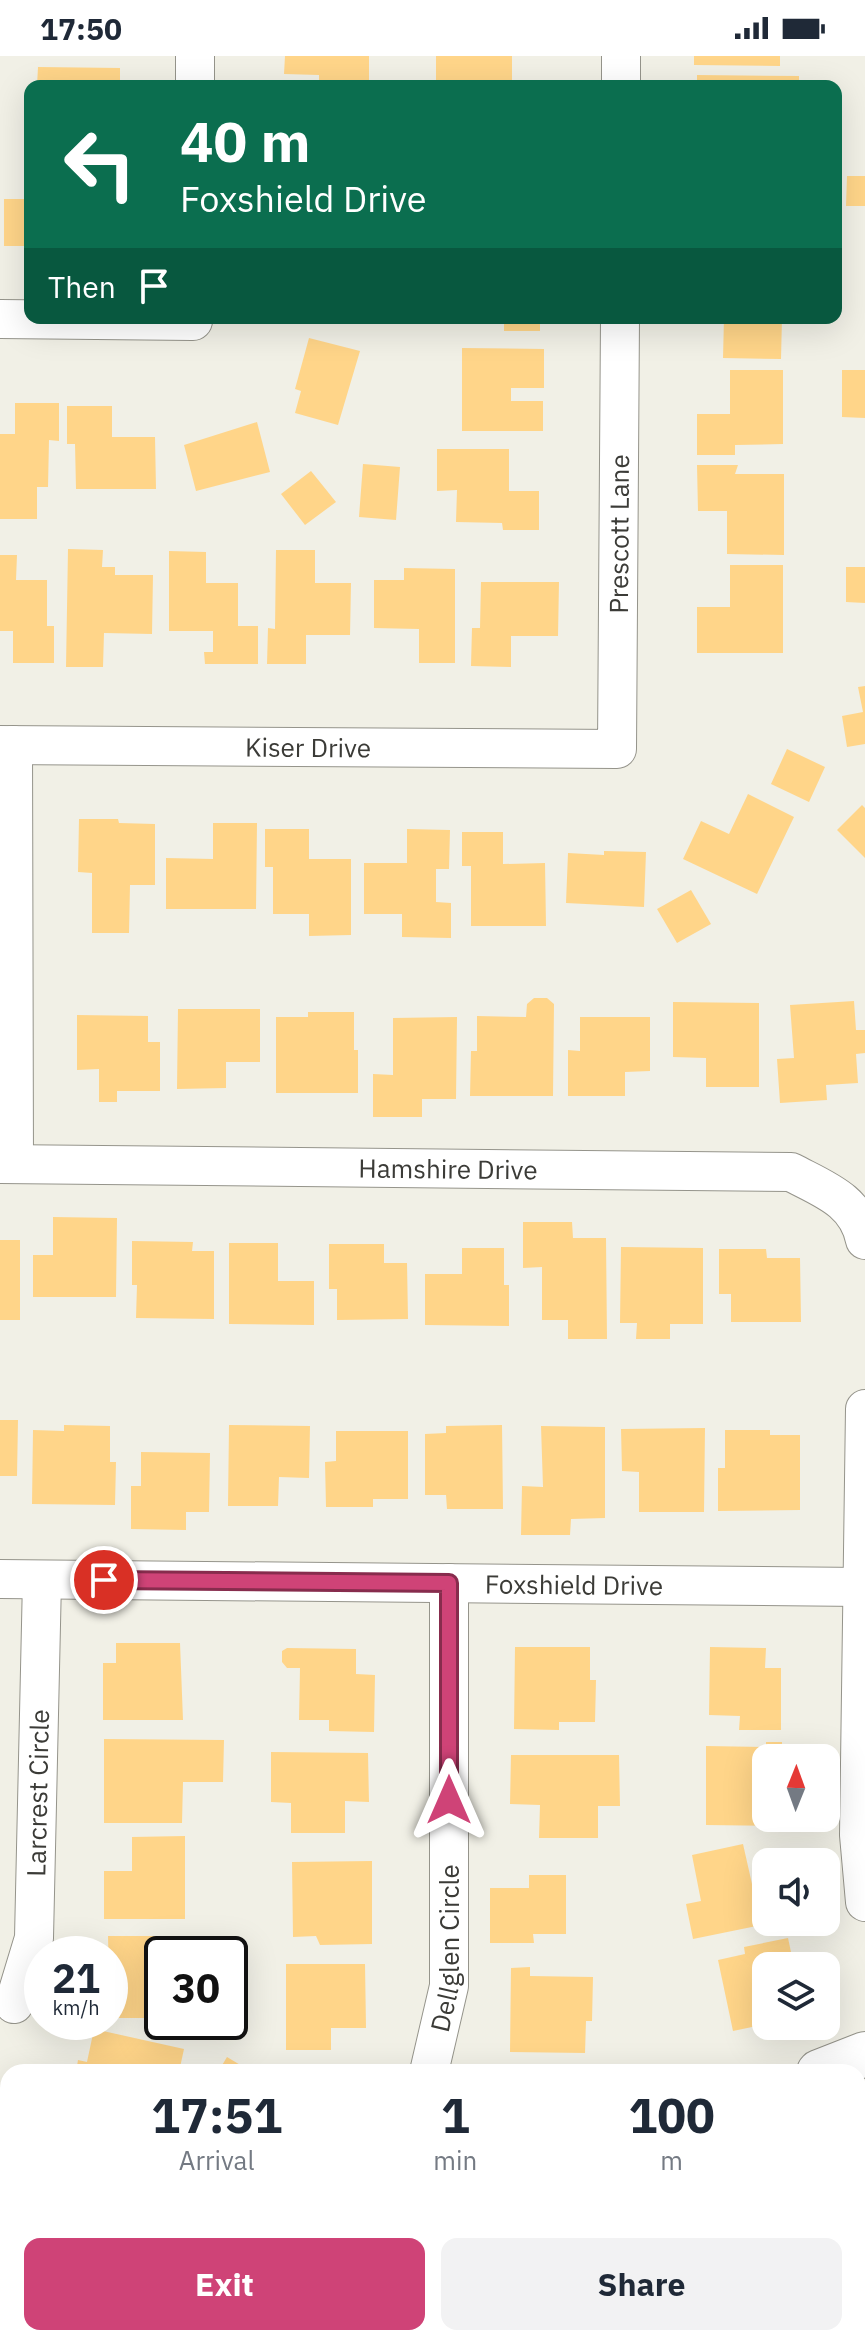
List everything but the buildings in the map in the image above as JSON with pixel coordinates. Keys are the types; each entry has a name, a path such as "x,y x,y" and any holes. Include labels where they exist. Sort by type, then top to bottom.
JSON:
{"street":[{"path":"195,56 195,80"},
{"path":"621,56 621,80"},
{"path":"0,319 24,319"},
{"name":"Prescott Lane","path":"617,749 620,324"},
{"path":"6,745 7,1164"},
{"name":"Kiser Drive","path":"6,745 617,749"},
{"name":"Hamshire Drive","path":"7,1164 791,1172 845,1201 862,1227 865,1240"},
{"path":"865,1409 859,1835 865,1902"},
{"name":"Foxshield Drive","path":"0,1579 862,1587"},
{"name":"Larcrest Circle","path":"14,2004 34,1938 42,1580"},
{"name":"Dellglen Circle","path":"431,2064 449,1986 449,1583"},
{"path":"839,2064 865,2054"}],"route":[{"path":"104,1580 449,1583 449,1800"}]}
